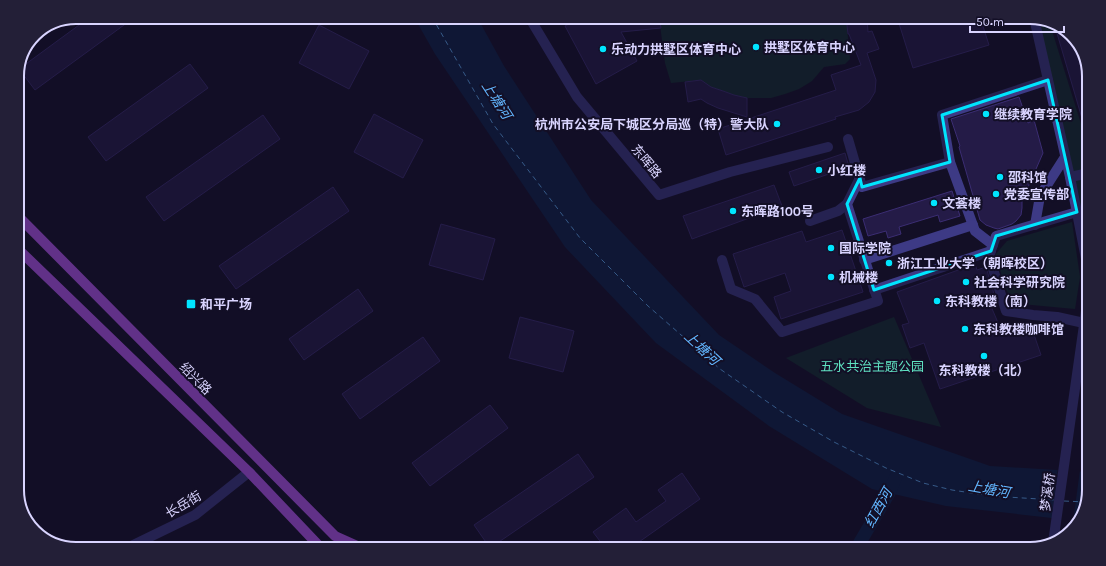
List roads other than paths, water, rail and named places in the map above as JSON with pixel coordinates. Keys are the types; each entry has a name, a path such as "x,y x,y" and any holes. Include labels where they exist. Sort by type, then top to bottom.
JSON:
{"main road":[{"name":"绍兴路","path":"24,222 335,536 348,542"},
{"path":"24,255 249,472 315,542"}],"street":[{"name":"东晖路","path":"533,24 577,97 659,195 730,172 828,147"},
{"path":"1035,25 1070,177 1082,241"},
{"path":"992,248 975,231 950,162 942,115 1048,80"},
{"path":"848,139 862,187 950,162"},
{"path":"1035,224 1040,196 1065,157"},
{"path":"1070,177 1082,174"},
{"path":"810,221 838,211 847,204 860,178"},
{"path":"722,260 731,289 755,299 782,332 878,301 847,204"},
{"path":"1076,212 996,236 989,256 1006,312 1033,316 1057,317 1082,323"},
{"path":"864,260 973,225"},
{"path":"874,290 992,248"},
{"name":"梦溪桥","path":"1055,536 1082,337"},
{"name":"长岳街","path":"140,542 195,515 249,472"}],"water":[{"name":"上塘河","path":"418,24 481,24 504,66 591,200 719,335 775,373 842,414 990,466 1082,472 1081,500 1077,513 1072,520 946,506 872,489 769,426 656,343 565,247 435,54"}],"waterway":[{"name":"红西河","path":"860,542 889,493 896,477"}],"place":[{"name":"拱墅区体育中心","path":"756,47"},
{"name":"乐动力拱墅区体育中心","path":"603,49"},
{"name":"继续教育学院","path":"986,114"},
{"name":"杭州市公安局下城区分局巡（特）警大队","path":"777,124"},
{"name":"小红楼","path":"819,170"},
{"name":"邵科馆","path":"1000,177"},
{"name":"党委宣传部","path":"996,194"},
{"name":"文荟楼","path":"934,203"},
{"name":"东晖路100号","path":"733,211"},
{"name":"国际学院","path":"831,248"},
{"name":"浙江工业大学（朝晖校区）","path":"889,263"},
{"name":"机械楼","path":"831,277"},
{"name":"社会科学研究院","path":"966,282"},
{"name":"东科教楼（南）","path":"937,301"},
{"name":"和平广场","path":"191,304"},
{"name":"东科教楼咖啡馆","path":"965,329"},
{"name":"东科教楼（北）","path":"984,356"}],"park label":[{"name":"五水共治主题公园","path":"872,366"}]}
